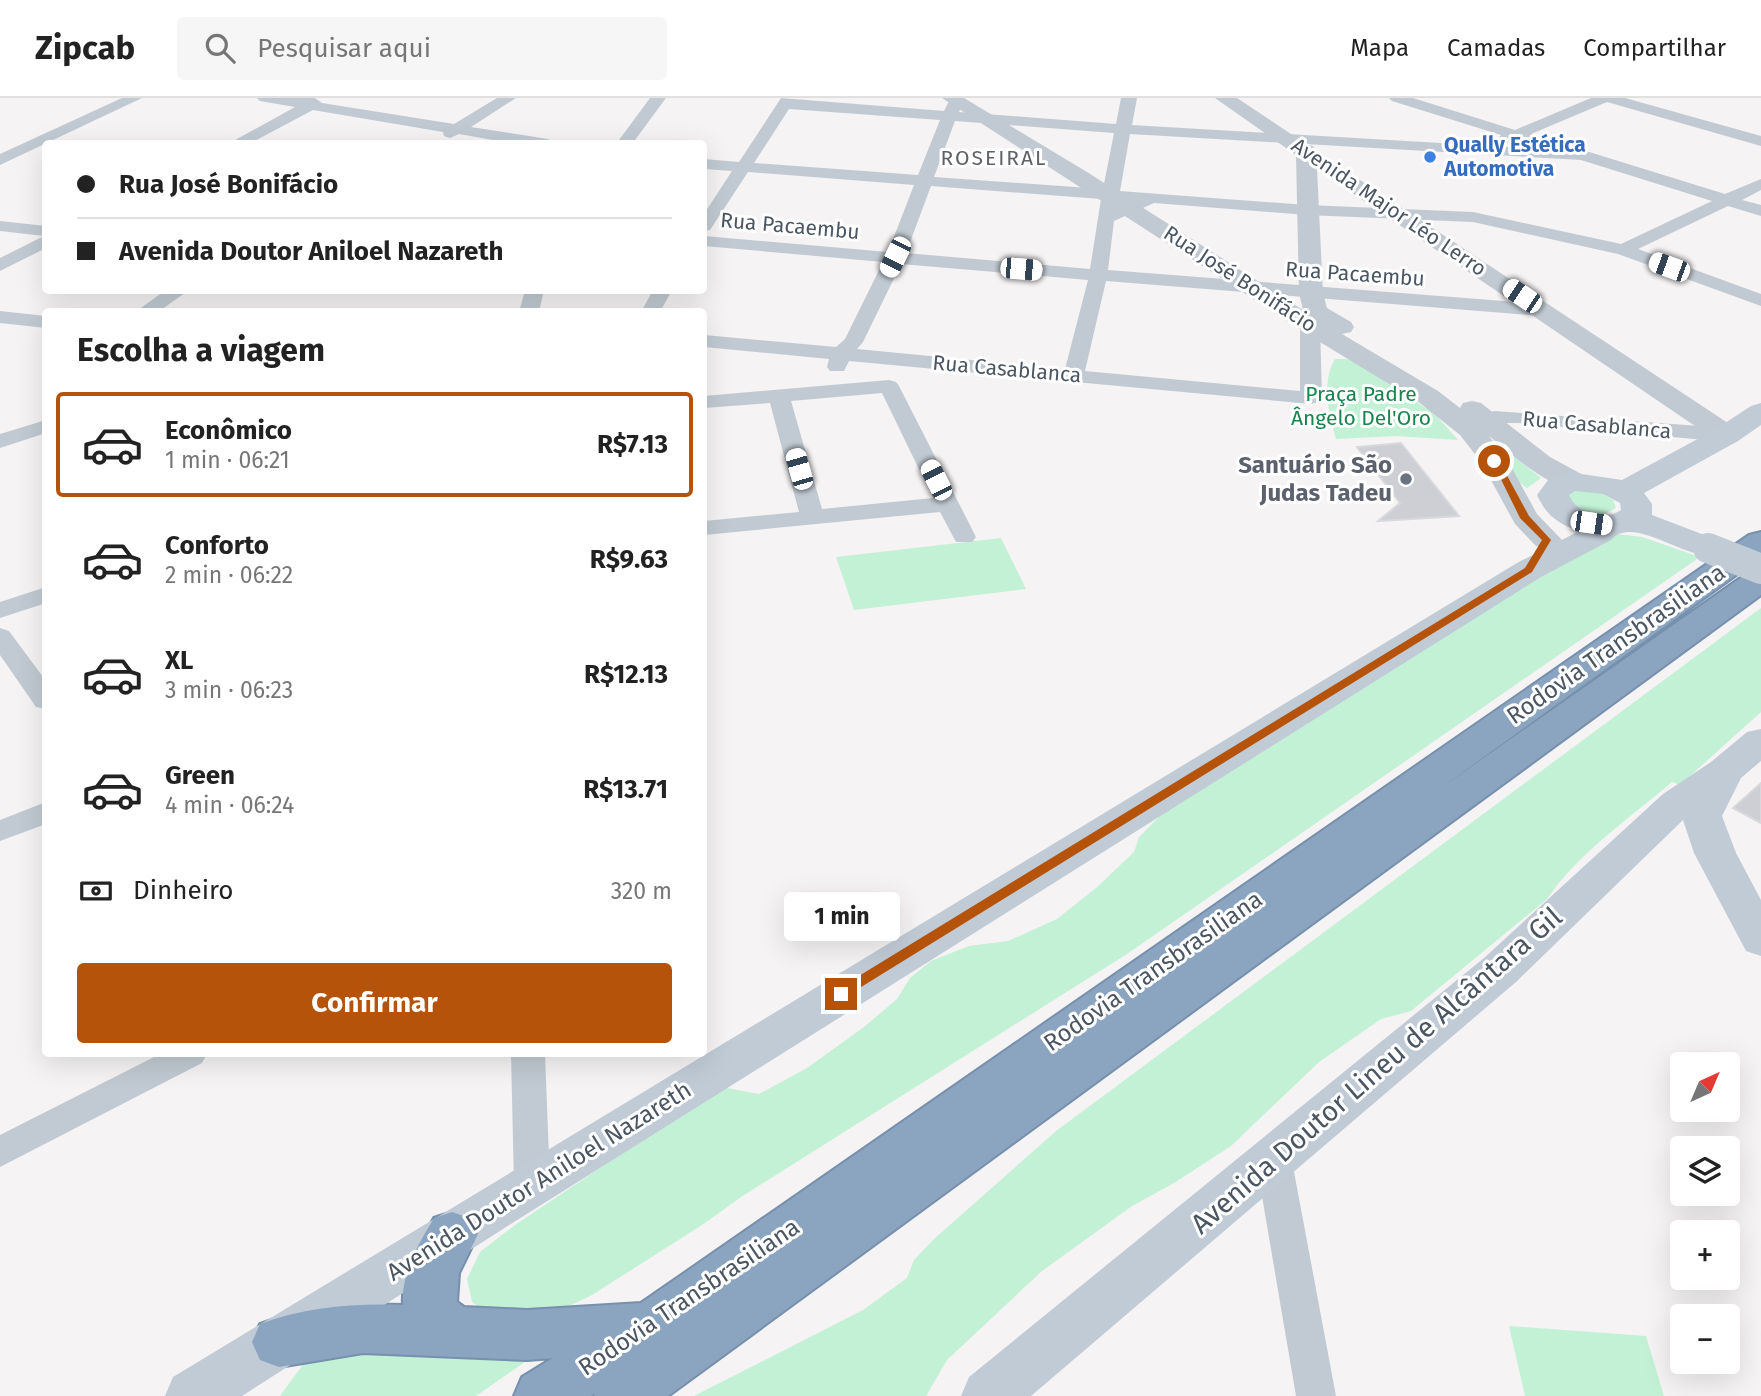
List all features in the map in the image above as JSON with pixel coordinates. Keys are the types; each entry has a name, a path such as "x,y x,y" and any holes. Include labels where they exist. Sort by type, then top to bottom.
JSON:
{"highway":[{"name":"Rodovia Transbrasiliana","path":"542,1396 650,1327 1761,542"},
{"name":"Rodovia Transbrasiliana","path":"622,1396 1761,579"},
{"path":"452,1234 435,1266 428,1293 432,1315 453,1331"},
{"path":"279,1342 363,1328 527,1335 650,1327"}],"main road":[{"name":"Avenida Doutor Aniloel Nazareth","path":"193,1396 1538,555 1599,533 1621,512 1761,412"},
{"path":"1562,497 1578,519 1621,512 1761,569"},
{"path":"1538,555 1562,497"},
{"name":"Avenida Doutor Lineu de Alcântara Gil","path":"989,1396 1500,970 1677,803 1724,771 1761,741"},
{"path":"1724,771 1702,816 1715,853 1761,940"},
{"path":"1638,840 1675,836 1690,838 1705,843 1715,853"}],"street":[{"path":"4,156 134,98"},
{"path":"265,98 317,102 524,140"},
{"path":"440,140 508,98"},
{"path":"627,140 658,98"},
{"path":"1074,375 1114,207 1129,98"},
{"name":"Avenida Major Léo Lerro","path":"1224,98 1297,144 1727,435"},
{"path":"1397,98 1761,211"},
{"path":"1485,149 1606,98 1761,141"},
{"path":"707,222 787,101 954,103 895,257 830,391"},
{"path":"244,140 317,102"},
{"name":"Rua José Bonifácio","path":"954,103 988,120 1114,207 1257,289 1366,359 1540,463 1562,497"},
{"path":"988,120 1297,144 1485,149 1578,156"},
{"path":"1297,144 1307,210 1311,293"},
{"path":"4,156 34,160"},
{"path":"707,164 925,182 1114,207 1160,199 1307,210 1474,217 1623,250 1761,300"},
{"path":"1623,250 1761,184"},
{"path":"0,226 42,231"},
{"name":"Rua Pacaembu","path":"707,241 1098,276 1543,310"},
{"path":"0,265 42,243"},
{"name":"Rua José Bonifácio","path":"1311,293 1316,312 1439,386 1478,424 1494,461 1525,518 1538,555"},
{"path":"151,308 173,294"},
{"path":"0,317 42,322"},
{"path":"1310,324 1310,356 1329,351 1366,359"},
{"name":"Rua Casablanca","path":"707,341 851,351 1311,398 1310,356"},
{"path":"851,351 852,389"},
{"path":"707,402 889,386 964,537"},
{"path":"779,396 813,517"},
{"name":"Rua Casablanca","path":"1478,424 1518,417 1727,435"},
{"path":"0,441 42,427"},
{"path":"1508,484 1529,496 1562,497"},
{"path":"707,528 948,504"},
{"path":"0,610 42,595"},
{"path":"0,636 42,695"},
{"path":"0,831 42,814"},
{"path":"0,1152 184,1057"},
{"path":"528,1057 532,1184"},
{"path":"1274,1161 1316,1396"}],"green space":[{"name":"Praça Padre Ângelo Del'Oro","path":"1335,359 1354,362 1434,413 1458,440 1396,436 1336,439 1327,388"},
{"path":"1503,445 1503,448 1541,478 1527,488 1513,478 1487,447"},
{"path":"1577,490 1602,493 1613,500 1616,508 1602,515 1579,511 1567,495"},
{"path":"1610,533 1642,537 1700,557 1127,954 744,1195 592,1295 557,1312 494,1318 472,1302 467,1279 480,1252 515,1225 721,1087 759,1094 807,1068 864,1027 897,999 910,978 931,961 969,946 1008,941 1057,919 1096,888 1134,852 1139,837 1161,815"},
{"path":"1001,538 1026,589 854,610 836,557"},
{"path":"1761,608 1761,712 1680,785 1672,782 1605,837 1574,866 1547,899 1411,1011 1381,1019 1319,1062 1231,1146 1132,1206 1042,1271 947,1360 926,1396 694,1396 863,1310 907,1278 914,1260 934,1239 1056,1131"},
{"path":"1509,1326 1646,1336 1664,1396 1525,1396"},
{"path":"315,1348 532,1357 476,1396 280,1396"}],"building":[{"name":"Santuário São Judas Tadeu","path":"1401,443 1459,516 1378,521 1400,503 1357,447"},
{"path":"1761,783 1761,823 1733,808"}],"place":[{"name":"Qually Estética Automotiva","path":"1430,157"},
{"name":"Santuário São Judas Tadeu","path":"1406,479"}],"district":[{"name":"ROSEIRAL","path":"994,158"}],"route":[{"path":"841,994 1528,570 1547,540 1525,518 1494,461"}]}
